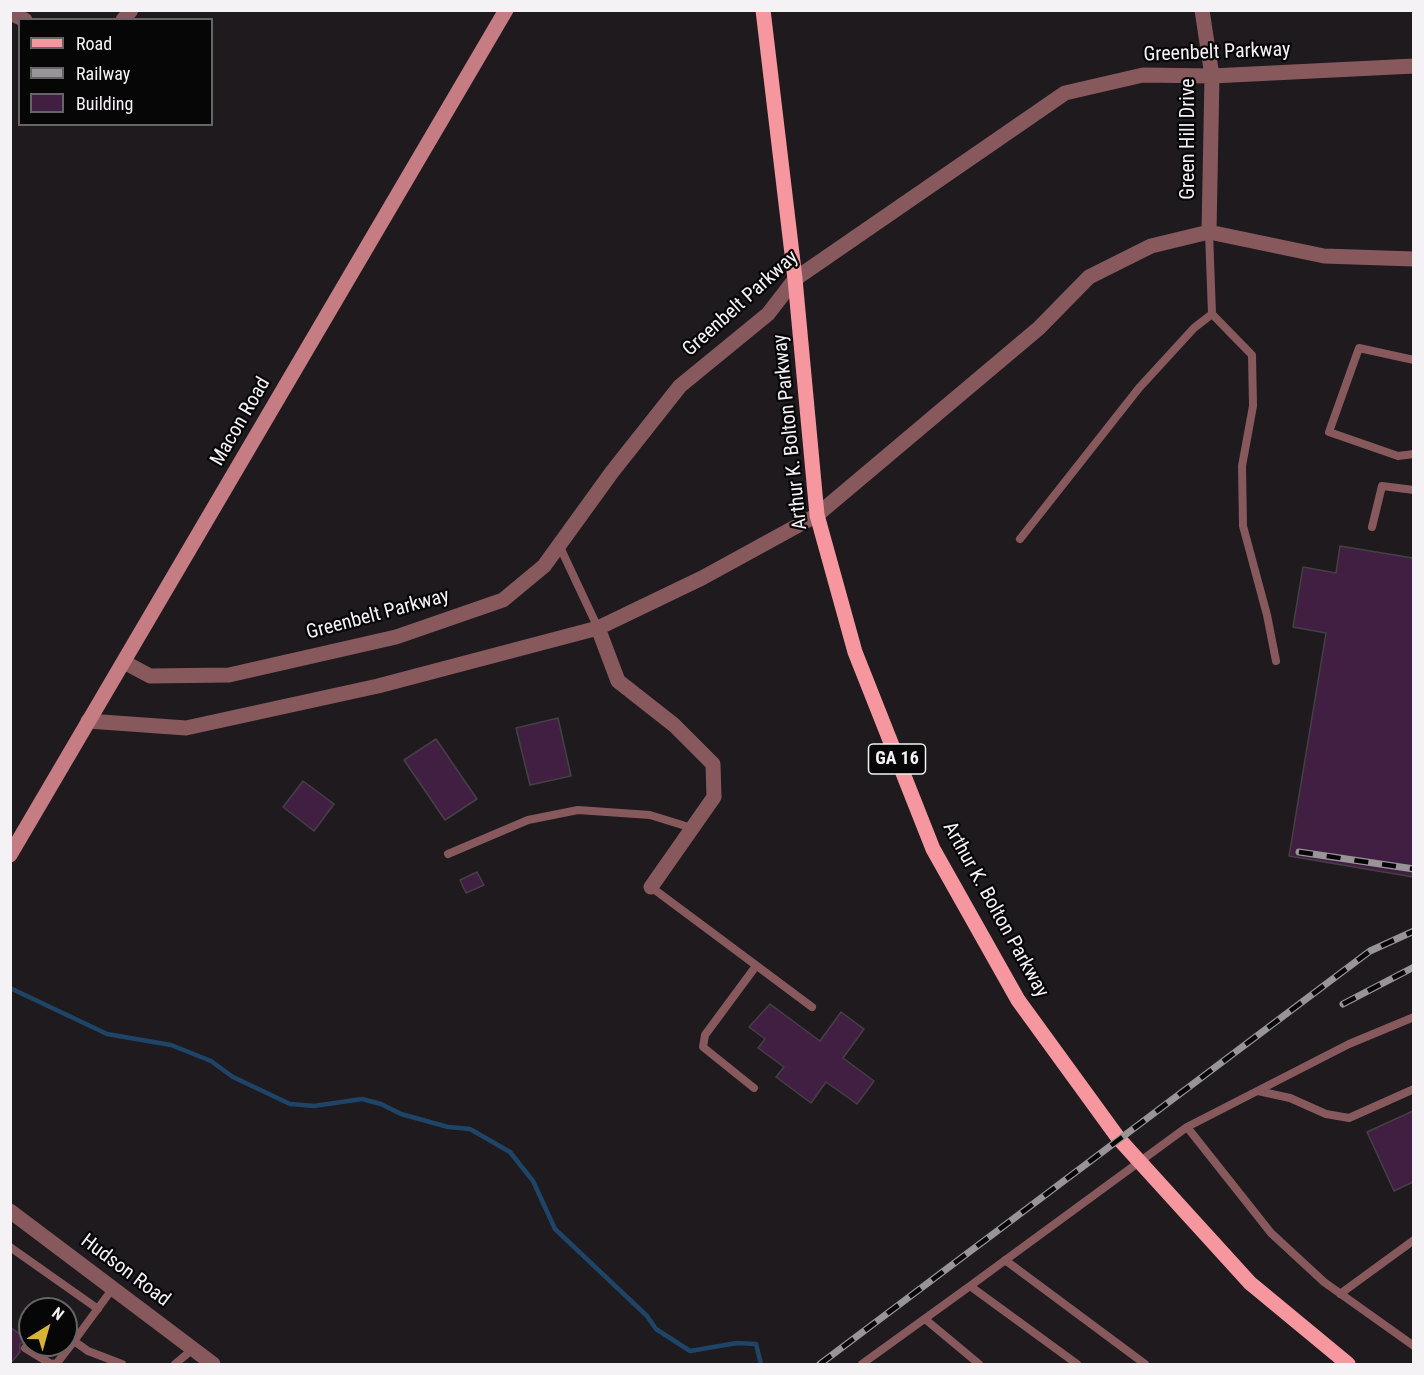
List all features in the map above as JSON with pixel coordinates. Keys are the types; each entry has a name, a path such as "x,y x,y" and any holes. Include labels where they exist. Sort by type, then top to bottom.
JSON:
{"main road":[{"name":"Macon Road","path":"10,855 506,10"},
{"name":"Arthur K. Bolton Parkway","path":"763,10 795,279 817,515 855,652 933,849 1018,1000 1119,1139 1250,1283 1348,1365"}],"street":[{"name":"Green Hill Drive","path":"1202,10 1212,76 1209,232"},
{"name":"Greenbelt Parkway","path":"124,662 150,676 229,675 396,637 503,600 544,566 612,472 680,386 768,314 795,279 1065,93 1143,75 1212,76 1413,66"},
{"path":"88,721 186,728 378,686 598,628 702,578 817,515 1038,328 1089,278 1151,246 1209,232 1324,256 1413,259"},
{"path":"598,628 618,681 674,725 713,764 714,797 651,887"},
{"name":"Hudson Road","path":"10,1210 213,1365"}],"lane":[{"path":"1209,232 1212,314 1251,355 1252,406 1242,466 1243,526 1267,615 1276,661"},
{"path":"1020,539 1139,388 1194,328 1212,314"},
{"path":"1413,360 1359,348 1329,432 1398,456 1413,454"},
{"path":"1372,527 1382,486 1413,490"},
{"path":"559,545 598,628"},
{"path":"448,854 528,820 578,810 650,815 693,828"},
{"path":"651,887 812,1007"},
{"path":"754,1088 703,1047 705,1035 756,966"},
{"path":"862,1365 1187,1127 1349,1044 1413,1017"},
{"path":"1257,1091 1290,1098 1326,1114 1349,1118 1413,1089"},
{"path":"1187,1127 1271,1233 1340,1294 1413,1346"},
{"path":"1340,1294 1413,1240"},
{"path":"10,1246 98,1309"},
{"path":"1005,1260 1145,1365"},
{"path":"970,1286 1077,1365"},
{"path":"78,1336 113,1288"},
{"path":"925,1319 979,1365"},
{"path":"78,1344 88,1351 122,1365"},
{"path":"175,1365 193,1349"}],"building":[{"path":"1340,546 1413,558 1413,877 1289,856 1326,633 1293,627 1303,567 1336,573"},
{"path":"558,718 571,776 530,785 516,728"},
{"path":"436,739 477,799 445,820 404,760"},
{"path":"303,781 334,804 314,831 283,807"},
{"path":"477,872 484,885 466,893 460,880"},
{"path":"770,1004 820,1041 841,1012 864,1029 843,1058 874,1081 857,1104 826,1082 811,1103 776,1077 784,1067 758,1048 765,1039 749,1027"},
{"path":"1413,1111 1413,1182 1394,1191 1367,1132"},
{"path":"10,1327 18,1333 18,1354 10,1364"}],"waterway":[{"path":"10,988 107,1034 171,1045 211,1061 233,1077 290,1104 314,1106 362,1099 381,1104 401,1114 448,1127 470,1129 510,1152 533,1181 555,1229 647,1316 656,1329 690,1351 737,1343 756,1344 761,1364"}],"railway":[{"path":"1299,852 1414,869"},
{"path":"820,1364 1370,951 1414,931"},
{"path":"1343,1004 1414,967"}]}
